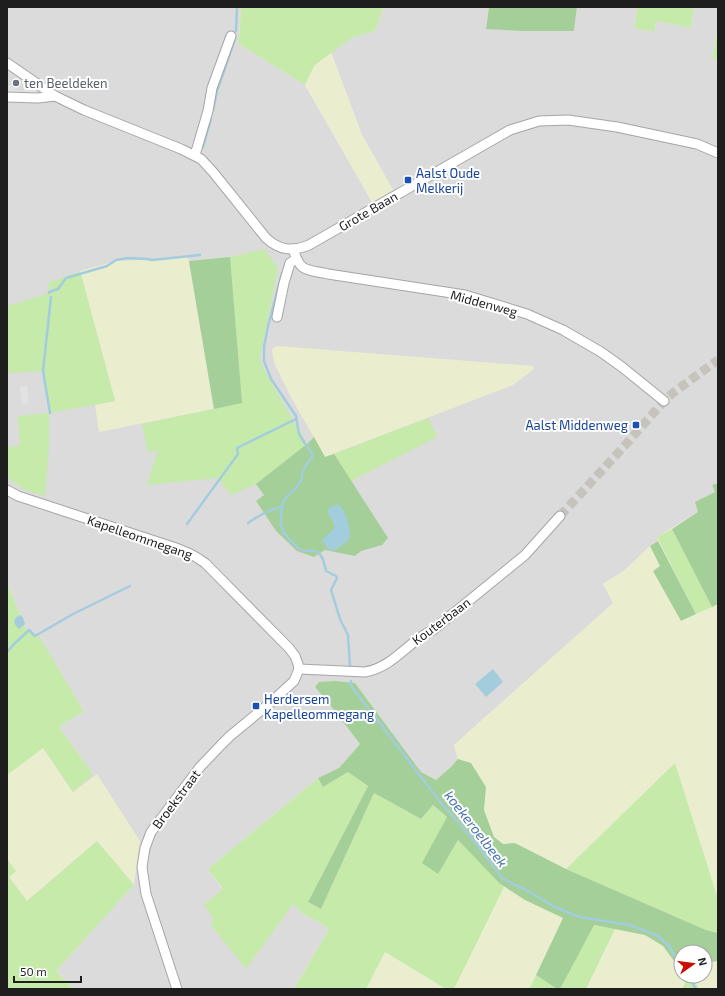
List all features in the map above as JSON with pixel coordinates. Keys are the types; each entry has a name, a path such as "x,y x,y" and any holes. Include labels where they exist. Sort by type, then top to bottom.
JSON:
{"street":[{"path":"195,155 208,111 212,88 230,36"},
{"name":"Grote Baan","path":"7,64 55,96 84,110 181,149 201,159 266,238 272,244 284,249 293,249 309,245 510,130 539,121 568,120 617,127 698,144 718,153"},
{"path":"7,97 38,98 55,96"},
{"path":"277,316 290,263 296,259 293,249"},
{"name":"Middenweg","path":"296,259 299,265 305,269 328,274 465,295 527,314 563,330 601,352 664,401"},
{"name":"Kapelleommegang","path":"7,490 18,496 187,551 197,557 205,563 289,648 295,656 298,669"},
{"name":"Kouterbaan","path":"298,669 365,672 385,665 424,634 434,630 525,555 560,516"},
{"name":"Broekstraat","path":"177,989 154,922 144,884 142,867 145,848 151,832 200,767 230,736 290,686 296,677 298,669"}],"shaded area":[{"path":"7,7 241,7 239,39 237,43 305,85 372,202 393,190 362,135 331,52 352,38 375,31 384,7 489,7 486,28 522,31 574,31 577,7 637,7 635,29 655,31 656,21 691,28 694,7 718,7 718,30 712,58 718,60 718,483 712,485 716,492 698,512 657,537 658,541 650,546 624,571 603,584 614,603 454,745 458,759 436,780 421,772 355,683 315,687 360,744 339,768 318,778 208,869 223,890 214,919 210,924 293,904 303,914 329,929 294,989 74,989 56,971 134,885 97,842 27,901 16,871 7,859 7,775 93,774 59,727 84,711 40,639 26,630 7,582"},
{"path":"7,84 21,92 25,89 27,84 39,94 7,92"},
{"path":"27,386 29,403 22,404 20,387"}],"green space":[{"path":"241,7 384,7 375,31 352,38 320,61 314,66 305,85 237,43 239,39"},
{"path":"489,7 577,7 574,31 486,29"},
{"path":"637,7 694,7 691,28 656,21 655,31 635,29"},
{"path":"718,30 718,60 712,58"},
{"path":"331,52 362,135 393,190 372,202 305,85 314,66"},
{"path":"264,249 278,268 260,357 261,363 307,444 256,484 231,495 218,478 147,485 158,450 148,452 142,424 242,403 230,257"},
{"path":"188,256 214,409 99,432 95,405 115,401 80,271 116,261"},
{"path":"230,257 242,403 214,409 189,261"},
{"path":"80,271 115,401 49,413 43,371 7,373 7,306 50,293 48,283"},
{"path":"278,346 533,366 534,369 513,385 325,457 292,399 275,365 272,352 273,348"},
{"path":"49,413 49,448 45,496 25,490 7,477 7,447 20,446 18,416"},
{"path":"428,418 437,437 351,481 334,454"},
{"path":"314,437 325,457 334,454 388,538 382,545 361,551 355,556 325,550 314,557 308,555 297,551 276,531 256,501 264,495 256,484"},
{"path":"718,483 718,604 712,607 672,529 698,512 695,502 715,492 712,485"},
{"path":"672,529 712,607 696,614 657,537"},
{"path":"658,541 696,614 681,621 653,571 660,566 650,546"},
{"path":"650,546 660,566 653,570 681,621 718,604 718,899 675,763 566,869 515,843 503,844 494,837 484,810 486,787 471,763 458,759 454,745 613,603 603,584 624,571"},
{"path":"7,582 26,630 40,638 84,711 59,727 93,774 73,792 43,748 7,775"},
{"path":"335,681 355,683 421,772 436,780 458,759 471,763 486,787 484,810 494,837 503,844 515,843 566,869 706,930 718,933 718,961 713,962 713,944 673,944 673,960 663,946 645,935 594,925 560,989 557,989 536,975 563,918 525,900 499,883 458,840 438,874 422,863 447,817 433,805 421,819 374,793 321,909 308,902 368,786 348,772 323,787 318,778 339,768 360,744 315,687 319,682"},
{"path":"43,748 73,792 97,774 140,841 134,885 97,842 27,901 9,877 16,871 7,859 7,775"},
{"path":"675,763 718,899 718,933 706,930 566,869"},
{"path":"348,772 368,786 308,902 321,909 374,793 421,819 433,805 447,817 423,863 438,873 458,840 504,887 454,989 446,989 385,952 366,989 294,989 329,929 303,914 293,904 246,969 210,924 214,919 204,905 223,889 208,869 318,778 323,787"},
{"path":"97,841 134,885 56,971 74,989 7,989 7,859 16,871 9,877 27,901"},
{"path":"504,887 525,900 563,918 529,989 454,989"},
{"path":"593,925 615,929 586,989 560,989"},
{"path":"615,929 645,935 663,946 673,960 673,984 684,984 682,989 586,989"},
{"path":"385,952 446,989 366,989"},
{"path":"718,961 718,989 699,989 696,984 713,984 713,962"},
{"path":"536,975 557,989 529,989"},
{"path":"684,984 696,984 699,989 682,989"}],"water":[{"path":"337,504 345,514 349,525 350,534 346,542 335,550 330,550 322,540 334,529 334,523 328,512 329,508"},
{"path":"21,615 25,624 19,629 14,623 16,618"},
{"path":"493,669 503,682 486,697 475,684"}],"waterway":[{"path":"236,31 237,7"},
{"path":"213,110 217,91 235,39"},
{"path":"203,147 211,119"},
{"path":"49,293 58,289 66,278 107,266 116,260 128,258 152,260 200,255"},
{"name":"koekeroelbeek","path":"282,273 268,326 264,347 264,361 271,379 296,416 299,434 313,456 304,469 300,483 283,503 281,526 292,543 300,549 304,551 315,551 318,553 322,558 326,571 337,578 331,590 340,619 348,635 350,666"},
{"path":"50,413 43,371 51,297"},
{"path":"187,524 238,454 237,448 296,419"},
{"path":"248,523 264,513 281,507"},
{"path":"7,652 29,630 35,636 73,614 130,586"},
{"name":"koekeroelbeek","path":"351,681 351,686 441,803 472,838 503,879 530,892 553,906 579,917 630,925 658,936 669,946 673,953"},
{"name":"koekeroelbeek","path":"693,984 696,989"}],"tunnel":[{"path":"560,516 664,401 718,360"}],"place":[{"name":"ten Beeldeken","path":"16,83"},
{"name":"Aalst Oude Melkerij","path":"408,180"},
{"name":"Aalst Middenweg","path":"636,425"},
{"name":"Herdersem Kapelleommegang","path":"256,706"}]}
